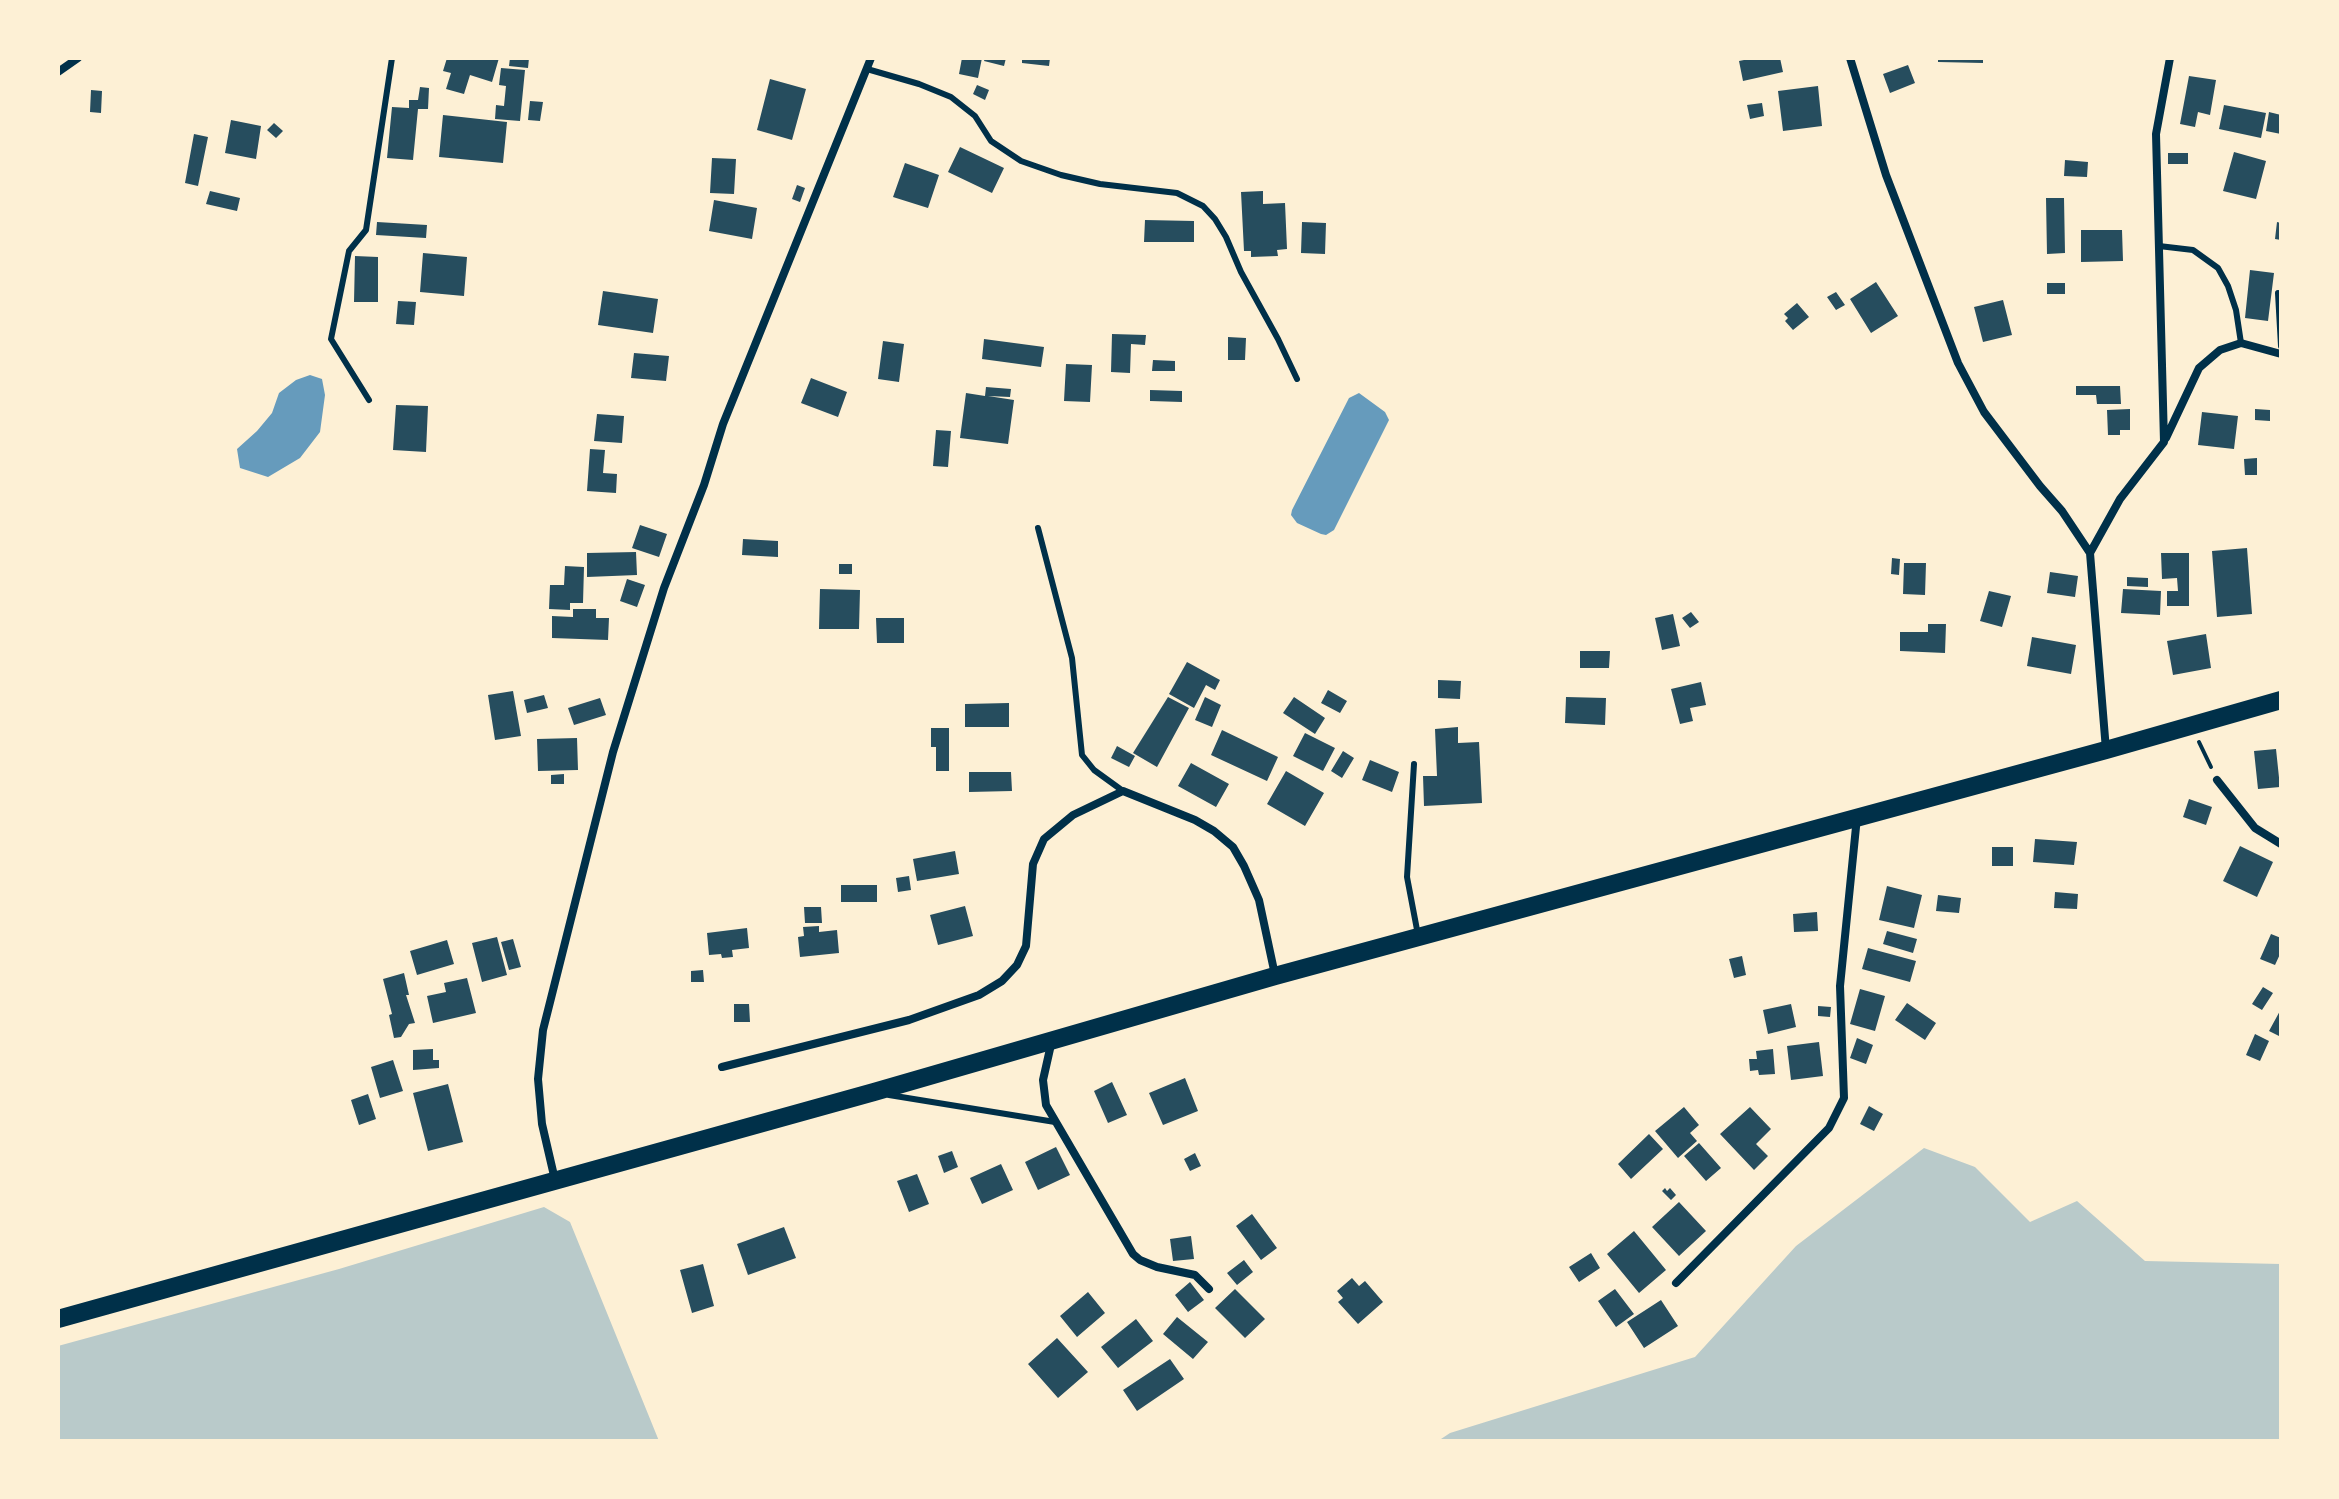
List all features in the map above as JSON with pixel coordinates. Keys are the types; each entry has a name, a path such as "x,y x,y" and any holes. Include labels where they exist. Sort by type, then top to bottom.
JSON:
{"main road":[{"path":"58,1319 874,1092 1275,976 2281,700"}],"street":[{"path":"58,72 78,58"},
{"path":"556,1181 542,1124 538,1079 543,1030 613,752 664,588 704,485 723,424 871,58"},
{"path":"1850,58 1886,175 1958,363 1984,412 2062,511 2090,553 2106,750"},
{"path":"2164,442 2156,134 2170,58"},
{"path":"2090,553 2120,499 2164,442 2199,368 2220,350 2241,343 2281,354"},
{"path":"2217,780 2255,828 2281,844"},
{"path":"722,1067 909,1020 979,995 1002,981 1017,965 1026,946 1033,864 1044,839 1073,815 1123,791 1195,820 1233,847 1259,900 1275,976"},
{"path":"1676,1283 1829,1128 1844,1098 1840,986 1857,817"},
{"path":"1052,1039 1044,1069 1044,1093 1055,1122 1133,1254 1157,1267 1195,1275 1209,1289"}],"lane":[{"path":"369,400 331,339 349,251 366,230 392,58"},
{"path":"867,69 936,89 951,97 975,116 991,141 1021,161 1100,184 1177,193 1203,206 1226,237 1297,379"},
{"path":"2159,246 2193,250 2218,268 2236,310 2241,343"},
{"path":"2278,293 2281,346"},
{"path":"1038,528 1072,658 1082,755 1094,770 1123,791"},
{"path":"1414,764 1407,877 1418,937"},
{"path":"874,1092 1055,1122"}],"path":[{"path":"2190,726 2217,780"}],"shaded area":[{"path":"1924,1148 1975,1167 2030,1222 2077,1201 2145,1261 2281,1264 2281,1441 1438,1441 1450,1433 1695,1357 1796,1246"},
{"path":"544,1207 570,1222 659,1441 58,1441 58,1346 339,1269"}],"water":[{"path":"310,375 322,379 325,395 320,432 300,458 268,477 240,468 237,449 272,413 279,393 296,380"},
{"path":"1359,393 1385,412 1389,420 1334,530 1326,535 1321,534 1297,523 1291,515 1292,510 1349,398"}],"building":[{"path":"447,58 499,58 492,82 470,75 464,94 446,89 451,73 443,71"},
{"path":"510,58 529,58 528,68 509,66"},
{"path":"962,58 982,58 978,78 959,74"},
{"path":"985,58 1006,58 1004,66 984,61"},
{"path":"1022,58 1050,58 1049,66 1022,63"},
{"path":"1780,58 1783,72 1743,81 1739,61"},
{"path":"1938,58 1983,58 1983,63 1938,62"},
{"path":"1908,65 1915,83 1890,93 1883,74"},
{"path":"501,68 525,70 520,121 495,119 496,105 504,106 506,86 499,85"},
{"path":"2189,76 2216,80 2210,115 2198,112 2195,127 2180,124"},
{"path":"770,79 806,89 792,140 757,130"},
{"path":"977,85 989,90 985,100 973,94"},
{"path":"1818,86 1822,126 1783,131 1778,91"},
{"path":"420,87 429,88 428,109 418,109 413,160 387,158 392,107 409,108 409,100 418,100"},
{"path":"91,90 102,91 101,113 90,112"},
{"path":"530,101 543,102 540,121 528,120"},
{"path":"1762,103 1764,116 1750,119 1747,105"},
{"path":"2224,105 2266,113 2261,138 2219,129"},
{"path":"2269,112 2281,115 2281,134 2266,131"},
{"path":"443,115 507,122 503,163 439,157"},
{"path":"231,120 261,126 256,159 225,153"},
{"path":"274,123 283,131 276,138 267,130"},
{"path":"194,134 208,137 198,186 185,183"},
{"path":"960,147 1004,168 992,193 948,172"},
{"path":"2234,152 2266,161 2256,199 2223,191"},
{"path":"2168,153 2188,153 2188,164 2168,164"},
{"path":"712,158 736,159 734,194 710,193"},
{"path":"2065,160 2088,162 2087,177 2064,176"},
{"path":"905,163 939,175 928,208 893,197"},
{"path":"797,185 805,188 800,202 792,199"},
{"path":"210,191 240,198 237,211 206,204"},
{"path":"1263,191 1263,204 1285,203 1287,249 1277,250 1278,256 1251,257 1251,251 1244,251 1241,192"},
{"path":"2046,198 2064,198 2065,253 2047,254"},
{"path":"714,200 757,208 752,239 709,231"},
{"path":"1145,220 1194,221 1194,242 1144,242"},
{"path":"377,222 427,225 426,238 376,235"},
{"path":"1302,222 1326,223 1325,254 1301,253"},
{"path":"2277,222 2281,223 2281,240 2275,239"},
{"path":"2081,230 2122,230 2123,261 2081,262"},
{"path":"423,253 467,257 464,296 420,292"},
{"path":"355,256 378,257 378,302 354,302"},
{"path":"2250,270 2274,273 2268,321 2245,318"},
{"path":"1876,282 1898,316 1871,333 1850,299"},
{"path":"2047,283 2065,283 2065,294 2047,294"},
{"path":"603,291 658,299 653,333 598,325"},
{"path":"1836,292 1845,305 1836,310 1827,297"},
{"path":"2003,300 2012,335 1983,342 1974,307"},
{"path":"398,301 416,302 414,325 396,324"},
{"path":"1797,303 1809,317 1793,330 1785,321 1788,318 1784,314"},
{"path":"1112,334 1146,335 1145,345 1131,344 1130,373 1111,372"},
{"path":"1228,337 1246,338 1245,360 1228,360"},
{"path":"984,339 1044,347 1041,367 982,359"},
{"path":"883,341 904,344 899,382 878,379"},
{"path":"634,353 669,356 666,381 631,378"},
{"path":"1153,360 1175,361 1175,371 1152,371"},
{"path":"1066,364 1092,365 1090,402 1064,401"},
{"path":"811,378 847,392 838,417 801,403"},
{"path":"2076,386 2120,386 2121,404 2097,404 2096,395 2076,395"},
{"path":"986,387 1011,389 1010,397 988,396 1014,400 1008,444 960,438 966,393 985,396"},
{"path":"1150,390 1182,391 1182,402 1150,401"},
{"path":"396,405 428,406 426,452 393,450"},
{"path":"2130,409 2130,430 2120,430 2120,435 2108,435 2107,410"},
{"path":"2255,409 2270,410 2270,421 2255,420"},
{"path":"2202,412 2238,416 2234,449 2198,445"},
{"path":"597,414 624,416 622,443 594,441"},
{"path":"936,430 951,431 948,467 933,466"},
{"path":"590,449 605,450 603,473 617,474 616,493 587,491"},
{"path":"2257,458 2257,475 2245,475 2244,459"},
{"path":"640,525 667,534 659,557 632,548"},
{"path":"743,539 778,541 778,557 742,555"},
{"path":"2247,548 2252,614 2217,617 2212,551"},
{"path":"636,552 637,575 587,577 587,553"},
{"path":"2161,553 2189,553 2189,606 2167,606 2167,591 2178,591 2177,578 2162,579"},
{"path":"1892,558 1900,559 1899,575 1891,574"},
{"path":"1904,563 1926,563 1925,595 1903,594"},
{"path":"839,564 852,564 852,574 839,574"},
{"path":"565,566 584,567 583,603 570,603 570,610 549,609 550,585 564,585"},
{"path":"2050,572 2078,576 2075,597 2047,593"},
{"path":"2127,577 2148,578 2148,587 2127,586"},
{"path":"627,579 645,585 637,607 620,601"},
{"path":"820,589 860,590 859,629 819,629"},
{"path":"2123,589 2161,591 2160,615 2121,613"},
{"path":"1989,591 2011,596 2002,627 1980,621"},
{"path":"573,609 596,609 596,618 609,618 608,640 552,638 552,616 573,617"},
{"path":"1691,612 1699,622 1690,628 1682,618"},
{"path":"1673,614 1680,646 1662,650 1655,618"},
{"path":"876,618 904,618 904,643 877,643"},
{"path":"1928,624 1946,624 1945,653 1900,651 1900,632 1928,632"},
{"path":"2206,634 2211,668 2173,675 2167,641"},
{"path":"2032,637 2076,645 2071,674 2027,666"},
{"path":"1580,651 1610,651 1609,668 1580,668"},
{"path":"1187,662 1220,680 1215,690 1206,685 1194,708 1169,694"},
{"path":"1438,680 1461,681 1460,699 1438,698"},
{"path":"1701,682 1706,705 1690,708 1693,721 1680,724 1671,689"},
{"path":"1328,690 1347,701 1340,713 1321,703"},
{"path":"513,691 521,736 495,740 488,695"},
{"path":"544,695 548,708 527,713 524,700"},
{"path":"1168,697 1189,708 1157,767 1133,753"},
{"path":"1205,697 1221,705 1212,727 1195,720"},
{"path":"1294,697 1325,718 1315,734 1283,713"},
{"path":"1566,697 1606,698 1605,725 1565,723"},
{"path":"600,698 606,715 574,725 568,708"},
{"path":"1009,703 1009,727 965,727 965,704"},
{"path":"1458,727 1458,743 1479,742 1482,803 1424,806 1423,776 1437,776 1435,729"},
{"path":"931,728 949,728 949,771 936,771 936,747 931,747"},
{"path":"1222,730 1278,757 1267,781 1211,755"},
{"path":"1305,733 1335,748 1323,771 1293,756"},
{"path":"577,738 578,770 538,771 537,739"},
{"path":"1117,746 1135,756 1129,767 1111,758"},
{"path":"2276,749 2280,787 2258,789 2254,751"},
{"path":"1343,751 1354,758 1342,778 1331,771"},
{"path":"1370,760 1399,772 1392,792 1362,780"},
{"path":"1191,763 1229,784 1216,807 1178,786"},
{"path":"1286,771 1324,793 1305,826 1267,804"},
{"path":"969,772 1011,772 1012,791 969,792"},
{"path":"564,774 564,784 551,784 551,775"},
{"path":"2189,799 2212,807 2206,825 2183,817"},
{"path":"2035,839 2077,842 2074,865 2033,862"},
{"path":"2240,846 2273,862 2257,897 2223,881"},
{"path":"1992,847 2013,847 2013,866 1992,866"},
{"path":"955,851 959,874 917,881 913,859"},
{"path":"909,876 911,890 898,892 896,878"},
{"path":"841,885 877,885 877,902 841,902"},
{"path":"1887,886 1922,895 1914,928 1879,920"},
{"path":"2055,892 2078,894 2077,909 2054,908"},
{"path":"1938,895 1961,898 1959,913 1936,911"},
{"path":"965,906 973,936 938,945 930,915"},
{"path":"804,907 821,907 822,923 805,923"},
{"path":"1817,912 1818,931 1794,932 1793,914"},
{"path":"819,926 819,932 837,930 839,953 800,957 798,937 804,936 803,927"},
{"path":"747,928 749,948 732,950 733,957 709,955 707,933"},
{"path":"1887,931 1917,939 1913,953 1883,944"},
{"path":"2271,934 2281,938 2281,952 2275,965 2260,959"},
{"path":"497,937 507,975 482,982 472,943"},
{"path":"513,939 521,967 509,970 501,942"},
{"path":"447,940 454,964 417,975 410,951"},
{"path":"1868,948 1916,961 1910,982 1862,969"},
{"path":"1742,956 1746,975 1734,978 1729,959"},
{"path":"703,970 704,982 691,982 691,971"},
{"path":"404,973 409,995 406,995 415,1023 409,1024 401,1037 394,1038 389,1015 392,1014 383,979"},
{"path":"467,978 476,1013 433,1023 427,996 446,992 444,983"},
{"path":"2263,987 2273,993 2262,1010 2252,1004"},
{"path":"1860,989 1885,996 1875,1031 1850,1024"},
{"path":"1907,1003 1936,1023 1925,1040 1895,1020"},
{"path":"734,1004 749,1004 750,1022 734,1022"},
{"path":"1791,1004 1796,1027 1768,1034 1763,1010"},
{"path":"1818,1006 1831,1007 1830,1017 1818,1016"},
{"path":"2281,1009 2281,1037 2269,1031"},
{"path":"2255,1034 2269,1041 2260,1061 2246,1055"},
{"path":"1857,1038 1873,1045 1866,1064 1850,1058"},
{"path":"1819,1042 1823,1076 1791,1080 1787,1046"},
{"path":"433,1049 433,1060 439,1060 439,1068 413,1070 413,1050"},
{"path":"1773,1049 1775,1074 1759,1075 1758,1070 1750,1071 1749,1059 1757,1059 1756,1051"},
{"path":"393,1060 403,1091 380,1098 371,1067"},
{"path":"1185,1078 1198,1111 1163,1125 1149,1093"},
{"path":"1112,1082 1127,1115 1108,1123 1094,1091"},
{"path":"448,1084 463,1142 428,1151 413,1093"},
{"path":"368,1094 376,1119 359,1125 351,1100"},
{"path":"1869,1106 1883,1114 1874,1131 1860,1124"},
{"path":"1684,1107 1699,1125 1690,1133 1697,1141 1678,1158 1655,1131"},
{"path":"1750,1107 1771,1129 1756,1144 1768,1156 1754,1170 1720,1134"},
{"path":"1649,1134 1663,1149 1631,1179 1618,1164"},
{"path":"1699,1143 1721,1168 1706,1181 1684,1156"},
{"path":"1056,1147 1070,1175 1038,1190 1025,1162"},
{"path":"952,1151 958,1167 944,1173 938,1156"},
{"path":"1195,1153 1201,1166 1190,1171 1184,1159"},
{"path":"1001,1164 1013,1190 982,1204 970,1178"},
{"path":"917,1174 929,1204 909,1212 897,1181"},
{"path":"1665,1188 1667,1191 1670,1188 1676,1195 1671,1200 1662,1191"},
{"path":"1679,1202 1706,1231 1679,1256 1652,1227"},
{"path":"1252,1214 1277,1248 1261,1260 1236,1226"},
{"path":"784,1227 796,1258 748,1275 737,1244"},
{"path":"1634,1231 1666,1270 1639,1293 1607,1254"},
{"path":"1191,1236 1194,1259 1173,1261 1170,1239"},
{"path":"1591,1253 1600,1268 1579,1282 1569,1267"},
{"path":"1244,1260 1253,1272 1237,1285 1227,1273"},
{"path":"703,1264 714,1306 692,1313 680,1270"},
{"path":"1352,1278 1359,1286 1365,1281 1383,1302 1358,1324 1338,1302 1343,1298 1337,1291"},
{"path":"1190,1282 1204,1300 1188,1312 1175,1295"},
{"path":"1235,1289 1265,1319 1245,1338 1215,1308"},
{"path":"1615,1289 1634,1314 1616,1327 1598,1301"},
{"path":"1088,1292 1105,1313 1077,1337 1060,1316"},
{"path":"1661,1300 1678,1326 1644,1348 1627,1322"},
{"path":"1177,1317 1208,1342 1193,1359 1163,1334"},
{"path":"1136,1319 1153,1341 1118,1368 1101,1347"},
{"path":"1057,1338 1088,1372 1058,1398 1028,1364"},
{"path":"1170,1359 1184,1379 1137,1411 1123,1390"}]}
